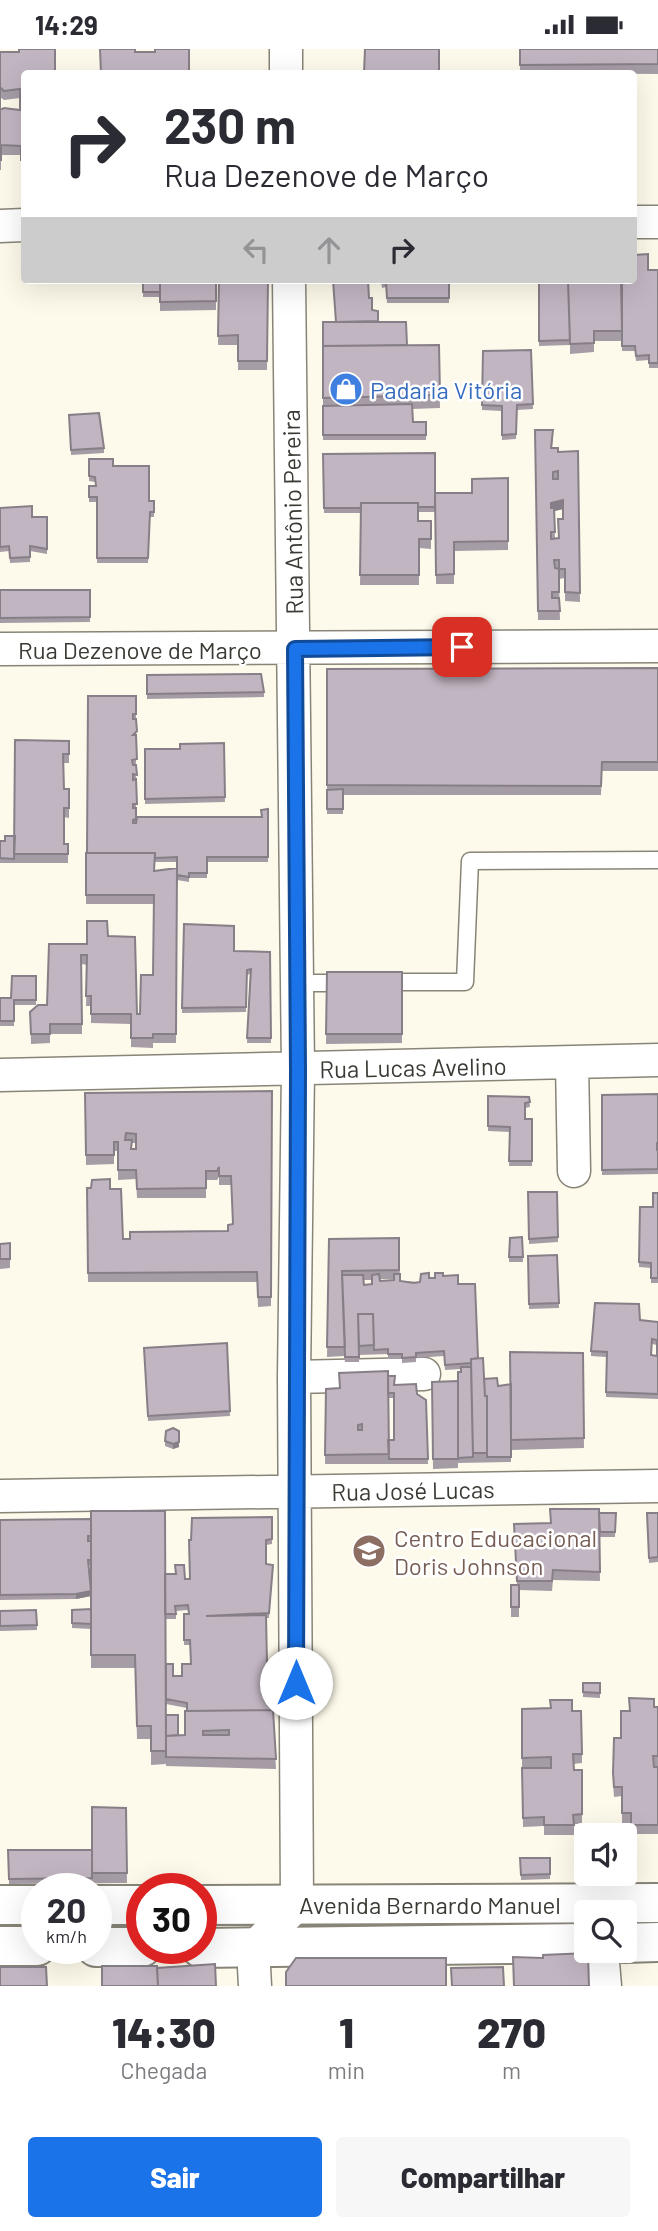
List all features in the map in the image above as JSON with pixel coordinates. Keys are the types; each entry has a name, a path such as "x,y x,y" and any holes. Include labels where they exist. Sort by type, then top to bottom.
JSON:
{"street":[{"path":"286,49 286,70"},
{"path":"637,222 658,222"},
{"path":"0,226 21,225"},
{"name":"Rua Antônio Pereira","path":"289,284 298,1070 295,1377 297,1905"},
{"name":"Rua Dezenove de Março","path":"0,649 658,646"},
{"name":"Rua Lucas Avelino","path":"0,1075 658,1060"},
{"path":"572,1063 574,1171"},
{"path":"295,1377 424,1374"},
{"name":"Rua José Lucas","path":"0,1496 658,1486"},
{"name":"Avenida Bernardo Manuel","path":"637,1905 658,1903"},
{"path":"0,1905 21,1905"},
{"name":"Avenida Bernardo Manuel","path":"217,1905 574,1908"},
{"path":"255,1986 253,1948 297,1905"},
{"path":"637,1943 658,1942"},
{"name":"Avenida Bernardo Manuel","path":"217,1948 574,1943"},
{"path":"0,1946 21,1946"},
{"path":"603,1963 605,1986"}],"lane":[{"path":"297,983 465,982 470,862 658,860"}],"building":[{"path":"55,49 55,70 21,70 21,146 1,145 1,160 0,110 20,110 20,89 4,91 0,87 0,52"},
{"path":"100,49 155,52 155,49 189,49 189,70 101,70"},
{"path":"365,49 439,49 439,70 364,70"},
{"path":"520,49 658,49 658,64 520,65"},
{"path":"648,254 648,270 658,270 658,363 649,363 649,355 636,356 635,346 622,346 622,284 637,284 637,255"},
{"path":"143,284 160,284 160,292 143,292"},
{"path":"160,284 216,284 216,301 160,302"},
{"path":"219,284 268,284 267,361 238,361 238,335 218,336"},
{"path":"333,284 368,284 372,310 378,311 378,321 336,322"},
{"path":"386,284 449,284 449,298 387,298"},
{"path":"539,284 568,284 570,340 539,341"},
{"path":"568,284 621,284 622,331 594,331 594,343 570,344"},
{"path":"323,322 406,322 407,345 323,346"},
{"path":"439,345 440,395 323,398 323,346"},
{"path":"531,350 533,404 517,405 516,434 502,435 502,406 482,405 483,351"},
{"path":"412,404 413,422 426,422 426,435 323,435 323,406"},
{"path":"99,413 104,448 71,450 69,415"},
{"path":"535,430 553,430 551,448 558,448 558,452 578,451 580,593 565,592 565,569 559,569 559,592 552,592 552,598 559,598 560,611 538,611","holes":["558,471 558,479 553,479 553,472","563,500 563,519 558,519 559,538 551,539 551,532 555,532 554,508 551,508 551,503","554,560 559,560 559,569 555,568"]},
{"path":"435,453 435,507 418,507 418,503 361,503 361,508 324,508 323,454"},
{"path":"89,459 113,459 113,466 149,466 149,501 154,501 154,512 150,512 148,558 97,558 97,497 89,497 89,486 96,486 95,477 89,476"},
{"path":"508,478 508,541 454,542 454,574 436,575 435,493 472,493 472,479"},
{"path":"361,503 418,503 418,521 431,521 431,539 419,539 419,575 360,575"},
{"path":"32,506 32,517 47,517 47,549 30,546 30,557 10,558 9,546 0,547 0,508"},
{"path":"0,590 90,590 90,617 0,618"},
{"path":"658,668 658,762 602,762 601,786 327,785 327,669"},
{"path":"261,674 264,692 147,694 147,675"},
{"path":"88,696 136,696 136,714 133,714 133,719 136,719 137,731 133,735 136,735 137,759 132,760 133,765 136,765 137,775 133,774 133,780 136,779 137,804 133,804 133,808 136,808 136,819 133,823 136,823 137,817 262,817 261,810 268,809 268,857 207,857 207,873 189,873 189,877 177,875 177,857 155,858 155,853 87,853"},
{"path":"15,740 69,741 69,754 63,754 64,789 69,789 69,808 64,808 64,844 68,844 68,854 14,854"},
{"path":"224,743 225,797 145,799 145,749 180,749 180,744"},
{"path":"343,789 343,809 327,809 327,790"},
{"path":"5,836 15,836 14,859 0,858 0,841 5,841"},
{"path":"86,853 155,853 154,871 177,868 176,1034 131,1038 131,1014 91,1014 91,996 86,996 87,955 81,955 82,1024 50,1024 50,1034 31,1034 30,1012 38,1005 47,1005 49,944 87,944 87,921 107,921 108,936 135,937 137,1014 140,1014 141,975 153,975 154,895 86,895"},
{"path":"184,924 234,926 234,951 270,952 271,1038 247,1038 251,969 247,970 246,1007 182,1008"},
{"path":"327,972 402,972 402,1034 326,1034"},
{"path":"12,976 36,976 36,1000 14,1000 14,1021 0,1021 0,998 11,998"},
{"path":"272,1091 271,1297 258,1297 257,1272 88,1273 87,1188 91,1188 92,1180 110,1179 110,1189 121,1189 123,1239 130,1239 130,1232 228,1231 228,1225 233,1224 231,1176 219,1176 219,1167 217,1171 206,1171 206,1188 137,1189 136,1170 118,1170 118,1142 114,1142 114,1155 86,1155 85,1093","holes":["126,1133 136,1134 136,1149 131,1149 132,1140 125,1140"]},
{"path":"658,1094 658,1169 602,1170 602,1095"},
{"path":"488,1096 529,1097 530,1102 525,1103 525,1119 532,1119 532,1161 509,1161 510,1127 488,1126"},
{"path":"528,1192 557,1192 558,1237 529,1239"},
{"path":"653,1193 658,1193 658,1278 651,1278 651,1263 639,1262 640,1207 653,1207"},
{"path":"522,1237 523,1257 509,1257 510,1238"},
{"path":"399,1238 399,1270 342,1271 345,1347 327,1347 329,1239"},
{"path":"10,1243 10,1259 0,1259 0,1244"},
{"path":"557,1255 559,1303 529,1304 528,1256"},
{"path":"429,1273 429,1278 435,1278 435,1273 443,1273 443,1276 458,1275 458,1284 475,1284 478,1358 471,1359 471,1363 445,1365 444,1351 416,1353 416,1357 402,1358 402,1354 388,1354 388,1349 374,1350 373,1314 358,1314 359,1357 345,1357 342,1275 363,1275 364,1285 372,1284 372,1275 379,1274 380,1281 394,1280 394,1274 400,1274 400,1281 414,1283 420,1282 421,1274"},
{"path":"595,1303 639,1304 640,1320 658,1322 658,1394 606,1392 607,1352 591,1351","holes":["652,1339 657,1340 657,1356 651,1355"]},
{"path":"358,1314 373,1314 374,1345 359,1346"},
{"path":"227,1343 230,1411 148,1416 144,1348"},
{"path":"510,1352 583,1353 584,1438 511,1440"},
{"path":"483,1358 487,1396 487,1453 473,1453 471,1359"},
{"path":"461,1367 471,1367 473,1457 458,1458 458,1372 461,1372"},
{"path":"388,1371 389,1454 325,1455 326,1389 340,1388 339,1373"},
{"path":"388,1376 395,1376 394,1385 416,1384 417,1394 426,1400 428,1459 389,1459 388,1440 394,1440 394,1393 388,1393"},
{"path":"497,1378 498,1386 511,1384 511,1457 487,1457 487,1396 484,1379"},
{"path":"458,1381 458,1459 433,1459 432,1382"},
{"path":"173,1428 179,1431 179,1442 173,1444 165,1441 166,1431"},
{"path":"550,1509 599,1509 600,1572 553,1570 552,1581 517,1581 514,1524 551,1523"},
{"path":"91,1511 165,1511 166,1751 151,1751 151,1726 137,1726 135,1655 91,1655"},
{"path":"599,1513 616,1513 615,1532 600,1532"},
{"path":"647,1513 658,1513 658,1557 649,1558"},
{"path":"272,1517 272,1539 266,1540 266,1564 273,1565 269,1613 206,1616 266,1615 267,1664 277,1664 277,1679 273,1679 273,1710 187,1711 187,1703 166,1699 166,1664 173,1664 173,1676 182,1676 182,1664 191,1664 190,1640 184,1640 184,1614 189,1614 188,1605 175,1606 176,1614 165,1614 165,1574 176,1574 175,1565 184,1565 185,1579 190,1579 189,1540 192,1518"},
{"path":"91,1519 91,1536 88,1536 88,1541 91,1541 91,1560 88,1560 91,1591 76,1594 0,1595 0,1520"},
{"path":"511,1585 519,1585 519,1607 511,1607"},
{"path":"91,1609 91,1624 72,1623 72,1610"},
{"path":"36,1610 37,1625 0,1626 0,1611"},
{"path":"583,1683 600,1683 600,1693 583,1692"},
{"path":"629,1698 654,1699 654,1707 658,1707 658,1756 653,1756 654,1767 658,1767 658,1825 631,1823 631,1813 622,1813 622,1787 614,1787 614,1738 621,1738 621,1711 630,1711"},
{"path":"550,1700 572,1700 572,1711 581,1711 582,1754 573,1754 574,1770 582,1770 582,1814 573,1815 574,1825 544,1825 544,1817 523,1818 522,1768 551,1768 551,1757 522,1758 522,1709 551,1708"},
{"path":"273,1710 276,1759 166,1757 166,1736 185,1735 185,1711","holes":["229,1730 229,1735 203,1735 203,1731"]},
{"path":"166,1715 178,1715 178,1735 166,1736"},
{"path":"92,1807 126,1808 127,1873 92,1873"},
{"path":"8,1850 92,1850 92,1873 21,1873 21,1879 9,1879"},
{"path":"520,1858 550,1858 550,1874 521,1875"},
{"path":"574,1954 574,1963 588,1963 589,1986 514,1986 513,1957 543,1958 543,1955"},
{"path":"296,1958 446,1958 446,1986 286,1986 286,1972"},
{"path":"215,1964 216,1986 158,1986 157,1968"},
{"path":"102,1966 157,1966 158,1986 102,1986"},
{"path":"0,1967 46,1967 47,1986 0,1986"},
{"path":"503,1967 504,1986 452,1986 451,1968"}],"place":[{"name":"Padaria Vitória","path":"346,389"},
{"name":"Centro Educacional Doris Johnson","path":"369,1551"}],"route":[{"path":"296,1683 298,1070 295,649 462,647"}]}
